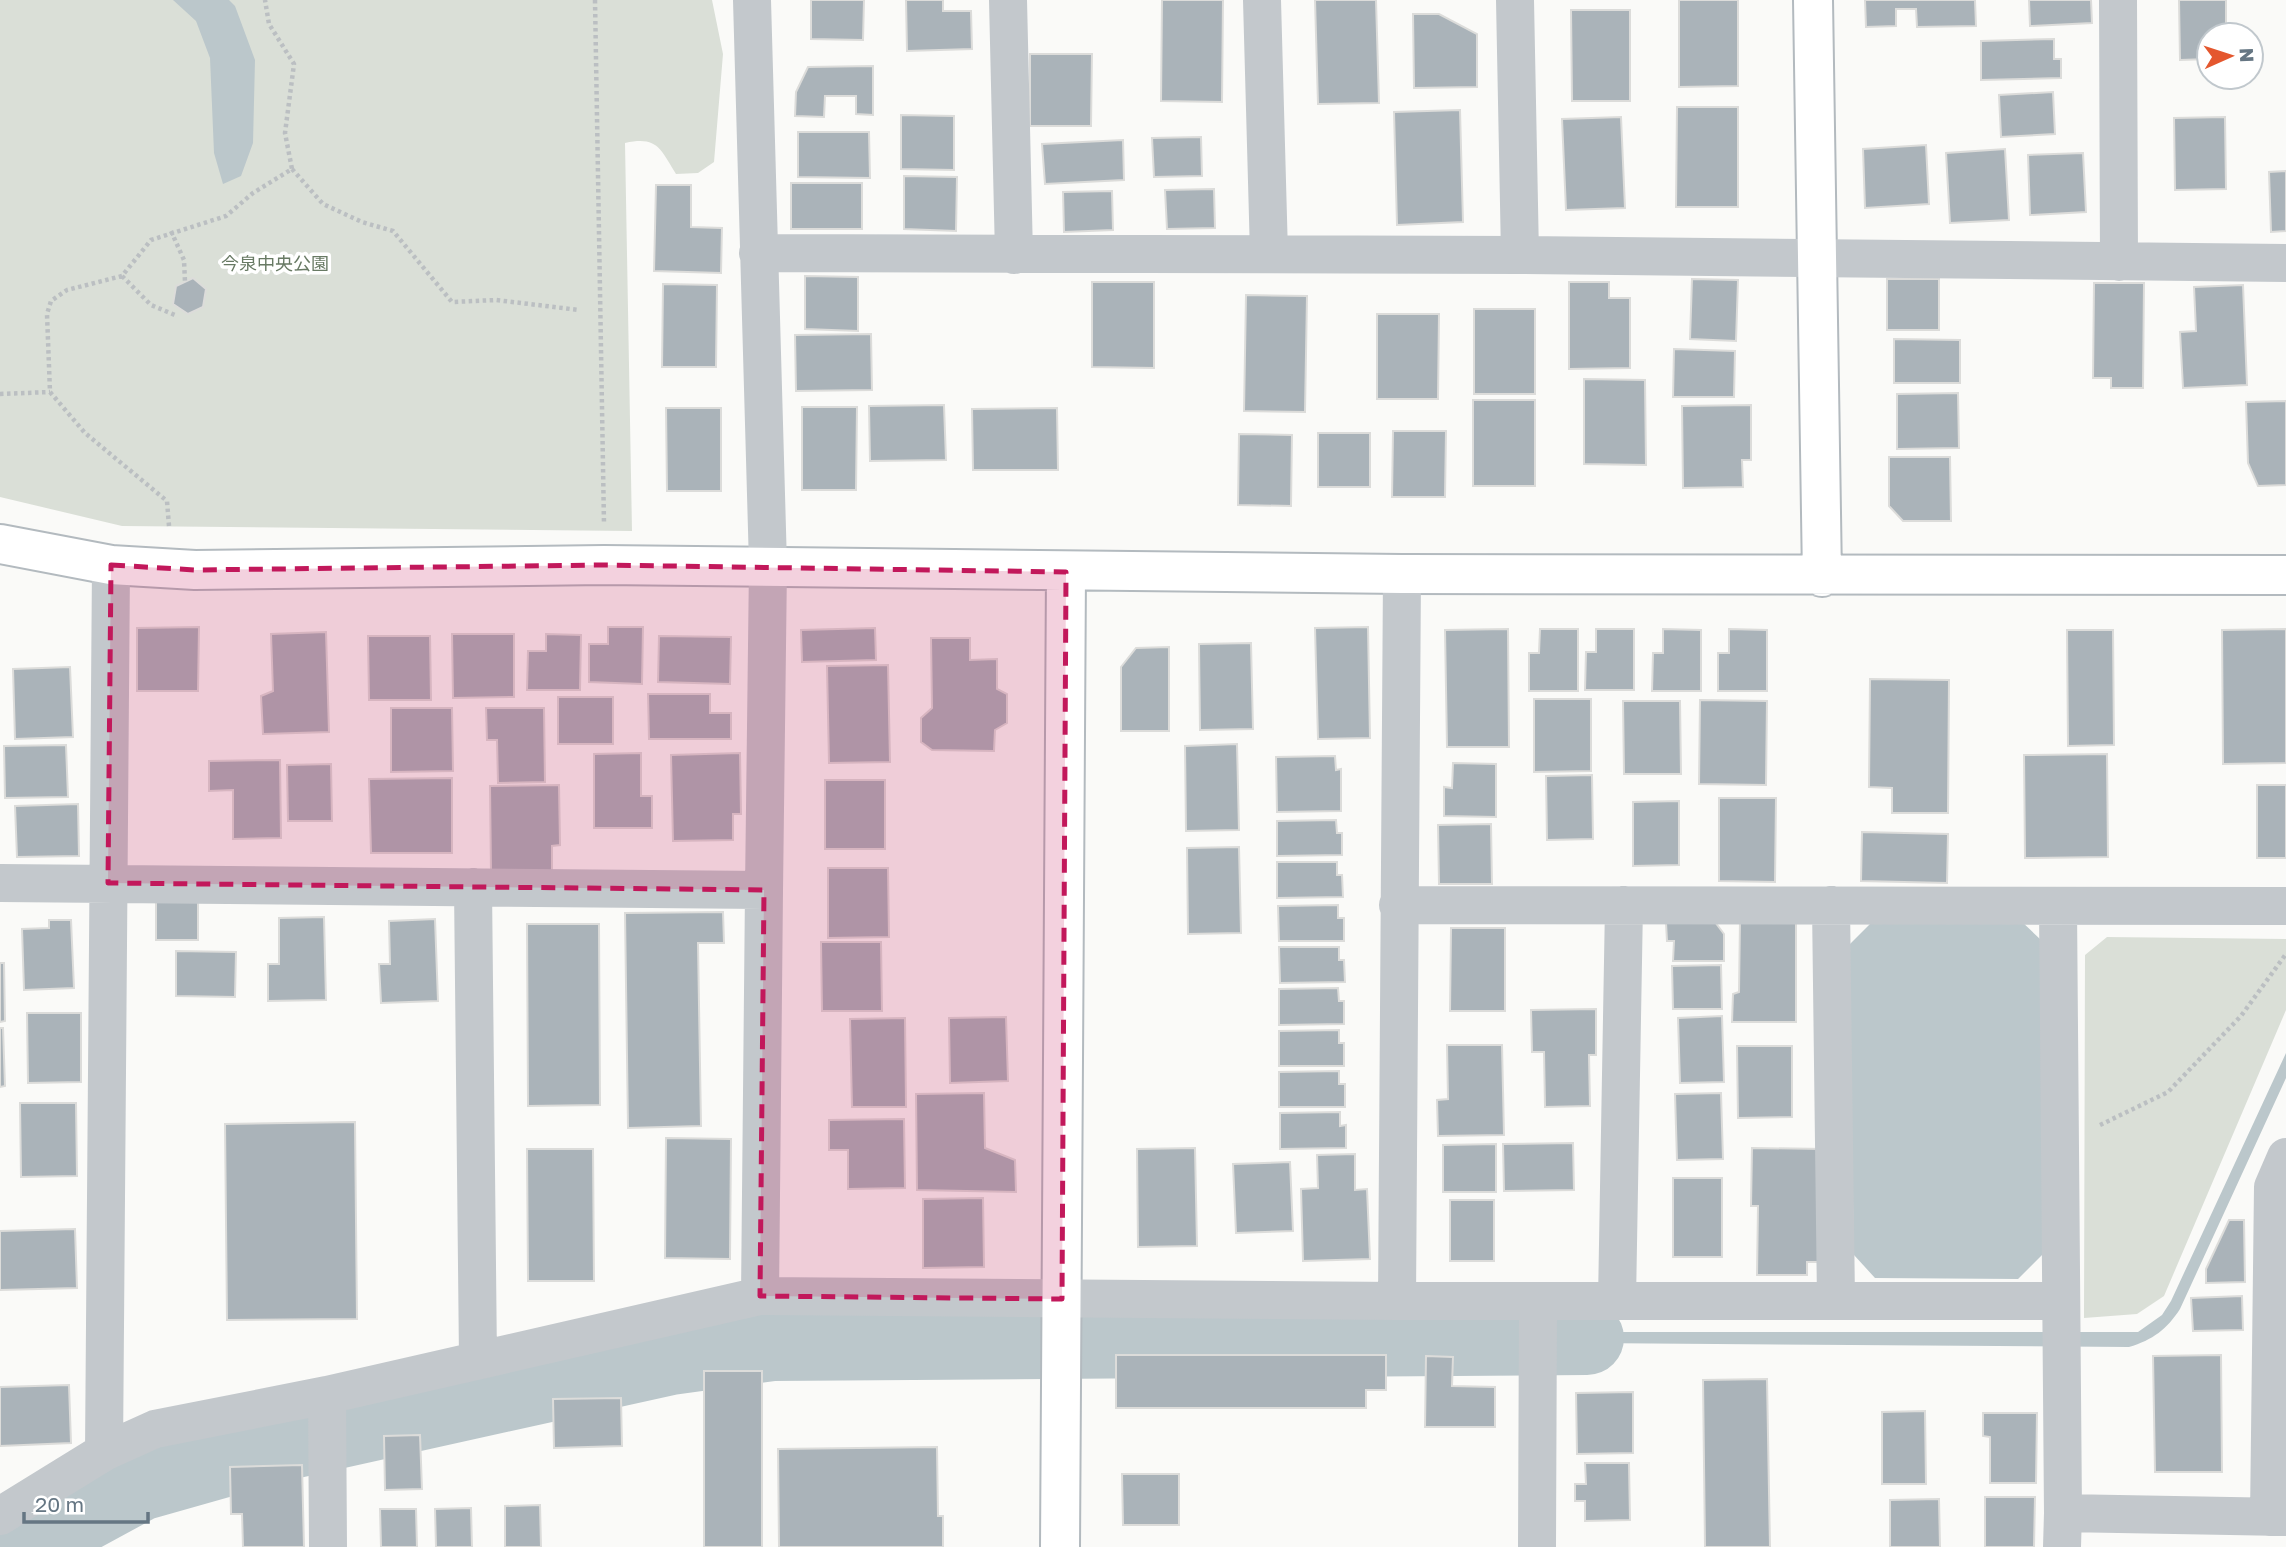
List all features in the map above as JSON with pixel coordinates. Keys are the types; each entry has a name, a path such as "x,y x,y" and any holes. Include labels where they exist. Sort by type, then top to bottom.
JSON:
{"street":[{"path":"752,0 768,565 760,1296"},
{"path":"1008,0 1014,255"},
{"path":"1262,0 1269,254"},
{"path":"1515,0 1520,255"},
{"path":"1813,0 1822,577"},
{"path":"2118,0 2119,262"},
{"path":"758,253 1520,255 2286,263"},
{"path":"0,544 111,565 195,570 768,565 1066,572 1822,577 2286,575"},
{"path":"104,1452 111,565"},
{"path":"1060,1547 1066,572"},
{"path":"1397,1301 1402,574"},
{"path":"0,883 764,890"},
{"path":"473,887 478,1360"},
{"path":"1398,905 2286,906"},
{"path":"1618,1301 1624,905"},
{"path":"1830,905 1836,1301"},
{"path":"2058,907 2063,1530 2278,1517 2282,1177"},
{"path":"0,1516 104,1452 155,1429 327,1395 760,1296 1397,1301 2061,1301"},
{"path":"1537,1547 1538,1301"},
{"path":"327,1395 328,1547"}],"path":[{"path":"265,0 269,24 293,64 285,133 292,169 323,204 362,222 393,231 452,302 496,300 579,310"},
{"path":"595,0 604,565"},
{"path":"169,526 167,501 85,433 50,392 47,314 51,301 67,290 122,276 151,240 171,231 226,216 254,193 292,169"},
{"path":"171,231 184,260 185,282"},
{"path":"122,276 151,305 175,315"},
{"path":"0,394 50,392"},
{"path":"2060,1126 2104,1125 2168,1092 2241,1016 2286,954"}],"highlighted area":[{"path":"111,565 195,570 604,565 1066,572 1062,1299 760,1296 764,890 108,883"}],"green space":[{"name":"今泉中央公園","path":"0,0 712,0 723,54 714,162 698,173 676,174 656,146 644,141 625,143 632,531 122,526 0,497"},
{"path":"2107,937 2286,939 2286,1010 2164,1296 2137,1314 2084,1318 2085,955"}],"shaded area":[{"path":"173,0 229,0 235,6 255,60 253,143 241,176 223,184 214,153 210,58 196,21"},
{"path":"1875,919 2020,920 2041,940 2043,1254 2018,1279 1875,1278 1854,1255 1848,946"},
{"path":"2286,1053 2286,1078 2180,1309 2159,1333 2138,1344 2129,1347 1587,1343 1587,1332 2138,1332 2162,1315 2171,1301"},
{"path":"1151,1329 1472,1333 1472,1343 1151,1341"},
{"path":"991,1338 991,1351 766,1349 371,1431 369,1421 767,1340"},
{"path":"286,1438 288,1449 148,1480 37,1547 12,1547 145,1468"}],"building":[{"path":"811,0 864,0 863,40 811,39"},
{"path":"906,0 943,0 943,11 971,11 972,49 907,51"},
{"path":"1162,0 1223,0 1222,102 1161,101"},
{"path":"1315,0 1376,0 1379,103 1318,104"},
{"path":"1679,0 1738,0 1738,86 1679,87"},
{"path":"1865,0 1975,0 1976,26 1917,27 1916,9 1896,9 1896,26 1866,27"},
{"path":"2029,0 2091,0 2092,23 2030,26"},
{"path":"2179,0 2226,0 2226,21 2195,21 2195,59 2180,60"},
{"path":"1571,10 1630,10 1630,101 1572,101"},
{"path":"1413,14 1439,14 1477,34 1477,87 1414,88"},
{"path":"2054,39 2054,59 2061,59 2061,78 1981,80 1981,41"},
{"path":"1030,54 1092,54 1091,126 1030,126"},
{"path":"873,66 873,115 856,114 856,96 825,96 824,117 795,116 796,92 808,67"},
{"path":"2053,92 2055,134 2001,137 1999,95"},
{"path":"1677,107 1738,107 1738,207 1676,207"},
{"path":"1460,110 1463,222 1397,225 1394,112"},
{"path":"901,115 954,116 954,170 901,169"},
{"path":"1621,117 1625,208 1566,210 1562,119"},
{"path":"2225,117 2226,189 2175,190 2174,118"},
{"path":"798,132 869,132 870,178 798,177"},
{"path":"1201,137 1202,176 1154,177 1152,138"},
{"path":"1123,140 1124,180 1045,184 1042,144"},
{"path":"1926,145 1929,204 1865,208 1863,149"},
{"path":"2005,149 2009,220 1950,223 1946,153"},
{"path":"2083,153 2086,212 2030,215 2028,155"},
{"path":"2286,171 2286,231 2271,232 2269,172"},
{"path":"904,176 957,177 956,231 904,229"},
{"path":"791,183 862,183 862,229 791,229"},
{"path":"656,185 691,185 691,227 722,228 721,273 654,271"},
{"path":"1214,189 1215,228 1167,229 1165,190"},
{"path":"1112,191 1113,230 1064,232 1063,192"},
{"path":"805,276 858,277 858,331 805,329"},
{"path":"193,278 206,289 203,307 188,314 173,304 176,286"},
{"path":"1692,279 1738,280 1736,341 1690,339"},
{"path":"1887,279 1939,279 1939,330 1887,330"},
{"path":"1092,282 1154,282 1154,368 1092,367"},
{"path":"1569,282 1609,282 1609,298 1630,298 1630,368 1569,369"},
{"path":"2094,283 2144,283 2143,388 2111,388 2111,378 2093,378"},
{"path":"663,284 717,285 716,367 662,367"},
{"path":"2243,285 2247,385 2183,388 2180,332 2196,331 2194,287"},
{"path":"1246,295 1307,296 1305,412 1244,411"},
{"path":"1474,309 1535,309 1535,394 1474,394"},
{"path":"1377,314 1439,314 1438,399 1377,399"},
{"path":"871,334 872,390 796,391 795,335"},
{"path":"1894,339 1960,340 1960,383 1894,383"},
{"path":"1674,349 1735,351 1734,397 1673,397"},
{"path":"1584,379 1645,380 1646,465 1584,464"},
{"path":"1958,393 1959,448 1897,449 1897,394"},
{"path":"1473,400 1535,400 1535,486 1473,486"},
{"path":"2286,401 2286,485 2258,486 2248,463 2246,402"},
{"path":"944,405 946,460 870,461 869,406"},
{"path":"1751,405 1751,460 1742,460 1743,487 1683,488 1682,406"},
{"path":"802,407 857,407 856,490 802,490"},
{"path":"666,408 721,408 721,491 667,491"},
{"path":"1057,408 1058,470 973,470 972,409"},
{"path":"1393,431 1446,431 1445,497 1392,497"},
{"path":"1318,433 1370,433 1370,487 1318,487"},
{"path":"1239,434 1292,435 1291,506 1238,505"},
{"path":"1889,457 1950,457 1951,521 1903,521 1889,506"},
{"path":"199,627 198,691 137,691 137,628"},
{"path":"608,627 643,627 642,684 589,682 589,644 608,644"},
{"path":"1368,627 1370,738 1318,739 1315,628"},
{"path":"875,628 876,660 802,662 801,630"},
{"path":"1508,629 1509,747 1447,747 1445,630"},
{"path":"1540,629 1578,629 1578,691 1529,691 1529,653 1539,653"},
{"path":"1596,629 1634,629 1634,690 1585,690 1586,652 1596,652"},
{"path":"1663,629 1701,630 1701,691 1652,691 1653,653 1663,653"},
{"path":"1729,629 1767,630 1767,691 1718,691 1718,653 1729,653"},
{"path":"2286,629 2286,763 2223,764 2222,630"},
{"path":"2067,630 2113,630 2114,745 2068,746"},
{"path":"326,632 329,732 263,734 261,696 273,691 271,634"},
{"path":"452,634 514,634 514,697 453,698"},
{"path":"546,634 581,635 580,690 527,690 528,651 546,651"},
{"path":"368,636 430,636 431,700 369,700"},
{"path":"659,636 731,637 730,684 658,682"},
{"path":"931,638 970,638 970,660 997,659 997,689 1007,694 1007,723 995,730 994,751 932,750 921,742 921,718 932,708"},
{"path":"1251,643 1253,729 1200,730 1199,644"},
{"path":"1169,647 1169,731 1121,731 1121,667 1136,648"},
{"path":"888,665 890,762 829,763 827,666"},
{"path":"70,667 73,737 15,739 13,669"},
{"path":"1870,679 1949,680 1948,813 1892,813 1892,788 1869,787"},
{"path":"648,694 710,694 710,713 731,713 731,739 649,739"},
{"path":"558,697 613,697 613,744 558,744"},
{"path":"1534,699 1591,699 1591,771 1534,772"},
{"path":"1700,700 1767,701 1766,785 1699,784"},
{"path":"1623,701 1680,701 1681,774 1624,774"},
{"path":"391,708 452,708 453,771 391,772"},
{"path":"486,708 544,708 545,782 498,783 497,740 487,740"},
{"path":"1237,744 1239,830 1186,831 1185,746"},
{"path":"66,745 68,797 5,798 4,746"},
{"path":"641,753 641,796 652,796 652,828 594,828 594,754"},
{"path":"740,753 741,814 733,814 733,840 673,841 671,755"},
{"path":"2107,754 2108,857 2025,858 2024,755"},
{"path":"1335,756 1336,770 1341,769 1341,811 1277,812 1276,757"},
{"path":"280,760 281,838 233,839 233,790 209,791 209,761"},
{"path":"1453,763 1496,764 1496,817 1444,816 1444,787 1452,788"},
{"path":"331,764 332,821 288,821 287,765"},
{"path":"1592,775 1593,839 1547,840 1546,776"},
{"path":"452,778 452,853 371,853 369,779"},
{"path":"825,780 885,780 885,849 825,849"},
{"path":"559,785 560,845 552,846 552,871 491,872 490,786"},
{"path":"2257,785 2286,785 2286,858 2257,858"},
{"path":"1719,798 1776,798 1775,882 1719,881"},
{"path":"1679,801 1679,865 1633,866 1633,802"},
{"path":"78,804 79,856 17,857 15,806"},
{"path":"1336,820 1337,833 1342,833 1342,855 1277,856 1277,821"},
{"path":"1491,824 1492,884 1439,884 1438,825"},
{"path":"1862,832 1948,834 1947,883 1861,881"},
{"path":"1239,847 1241,933 1188,934 1187,848"},
{"path":"1277,862 1337,862 1337,875 1342,875 1343,897 1277,898"},
{"path":"828,868 888,868 889,937 828,938"},
{"path":"156,899 198,900 198,940 156,940"},
{"path":"1338,905 1338,918 1344,918 1344,941 1279,941 1278,906"},
{"path":"723,912 724,943 698,943 701,1126 628,1128 625,913"},
{"path":"324,917 326,1000 268,1001 268,964 279,964 279,918"},
{"path":"435,919 438,1001 381,1003 379,964 390,964 389,921"},
{"path":"49,920 71,920 74,988 24,990 22,929 49,928"},
{"path":"1740,920 1796,920 1796,1022 1732,1022 1733,994 1739,992"},
{"path":"1715,922 1724,934 1724,961 1673,961 1674,941 1667,941 1666,923"},
{"path":"527,924 599,924 600,1105 528,1106"},
{"path":"1451,928 1505,928 1505,1011 1450,1011"},
{"path":"821,942 881,942 882,1011 822,1011"},
{"path":"1279,947 1339,947 1339,960 1344,960 1345,982 1280,983"},
{"path":"176,951 236,952 235,997 176,996"},
{"path":"0,963 4,963 5,1021 0,1022"},
{"path":"1721,965 1722,1009 1673,1009 1672,966"},
{"path":"1338,988 1339,1001 1344,1001 1344,1024 1279,1025 1279,989"},
{"path":"1596,1009 1596,1055 1589,1055 1590,1106 1545,1107 1544,1052 1532,1052 1531,1010"},
{"path":"27,1013 81,1013 81,1082 28,1083"},
{"path":"1722,1016 1724,1082 1680,1083 1678,1018"},
{"path":"1006,1017 1008,1081 950,1083 949,1018"},
{"path":"905,1018 906,1107 852,1107 850,1019"},
{"path":"0,1028 3,1028 5,1086 0,1087"},
{"path":"1339,1030 1339,1043 1344,1043 1344,1066 1279,1066 1279,1031"},
{"path":"1447,1045 1502,1045 1504,1135 1438,1136 1437,1100 1448,1099"},
{"path":"1737,1046 1792,1046 1792,1117 1738,1118"},
{"path":"1339,1071 1339,1084 1345,1084 1345,1107 1279,1107 1279,1072"},
{"path":"984,1093 985,1148 1015,1160 1016,1192 917,1190 916,1094"},
{"path":"1721,1093 1723,1159 1677,1160 1675,1094"},
{"path":"20,1103 76,1103 77,1176 21,1177"},
{"path":"1340,1112 1340,1126 1346,1125 1346,1148 1280,1149 1280,1113"},
{"path":"904,1119 905,1188 848,1189 848,1150 829,1150 829,1120"},
{"path":"355,1122 357,1319 227,1320 225,1124"},
{"path":"666,1138 731,1139 730,1259 665,1258"},
{"path":"1573,1143 1574,1190 1504,1191 1503,1144"},
{"path":"1496,1144 1496,1192 1443,1192 1443,1145"},
{"path":"1195,1148 1197,1246 1138,1247 1137,1149"},
{"path":"1752,1148 1823,1149 1821,1262 1807,1262 1807,1275 1757,1275 1758,1206 1751,1206"},
{"path":"527,1149 593,1149 594,1281 528,1281"},
{"path":"1355,1154 1355,1190 1367,1189 1370,1259 1303,1261 1301,1189 1318,1188 1317,1155"},
{"path":"1290,1162 1293,1231 1236,1233 1233,1164"},
{"path":"1673,1178 1722,1178 1722,1257 1673,1257"},
{"path":"983,1198 984,1267 923,1268 923,1199"},
{"path":"1450,1200 1494,1200 1494,1261 1450,1261"},
{"path":"2229,1220 2244,1220 2245,1282 2206,1283 2206,1269"},
{"path":"75,1229 77,1288 0,1290 0,1231"},
{"path":"2242,1296 2243,1330 2193,1331 2191,1298"},
{"path":"1116,1355 1386,1355 1386,1390 1366,1390 1366,1408 1116,1408"},
{"path":"2221,1355 2222,1472 2155,1472 2153,1356"},
{"path":"1426,1356 1453,1357 1452,1386 1495,1387 1495,1427 1425,1427"},
{"path":"704,1371 762,1371 762,1547 704,1547"},
{"path":"1767,1379 1770,1547 1705,1547 1703,1380"},
{"path":"69,1385 71,1443 0,1446 0,1387"},
{"path":"1633,1392 1633,1453 1577,1454 1576,1393"},
{"path":"621,1398 622,1446 554,1448 553,1399"},
{"path":"1925,1411 1926,1484 1882,1484 1882,1412"},
{"path":"1983,1413 2037,1413 2036,1483 1990,1483 1990,1437 1983,1436"},
{"path":"420,1435 422,1489 385,1490 384,1436"},
{"path":"937,1447 938,1516 943,1516 943,1547 779,1547 778,1449"},
{"path":"1585,1463 1629,1463 1630,1520 1585,1521 1585,1501 1575,1501 1575,1484 1586,1484"},
{"path":"302,1465 304,1547 243,1547 242,1514 231,1514 230,1467"},
{"path":"1122,1474 1179,1474 1179,1525 1123,1525"},
{"path":"1985,1497 2035,1497 2034,1547 1985,1547"},
{"path":"1939,1499 1940,1547 1890,1547 1890,1500"},
{"path":"540,1505 541,1547 505,1547 505,1506"},
{"path":"471,1508 472,1547 436,1547 435,1509"},
{"path":"380,1509 416,1509 417,1547 381,1547"}],"waterway":[{"path":"24,1547 140,1484 277,1445 670,1358 772,1344 1587,1338"}]}
